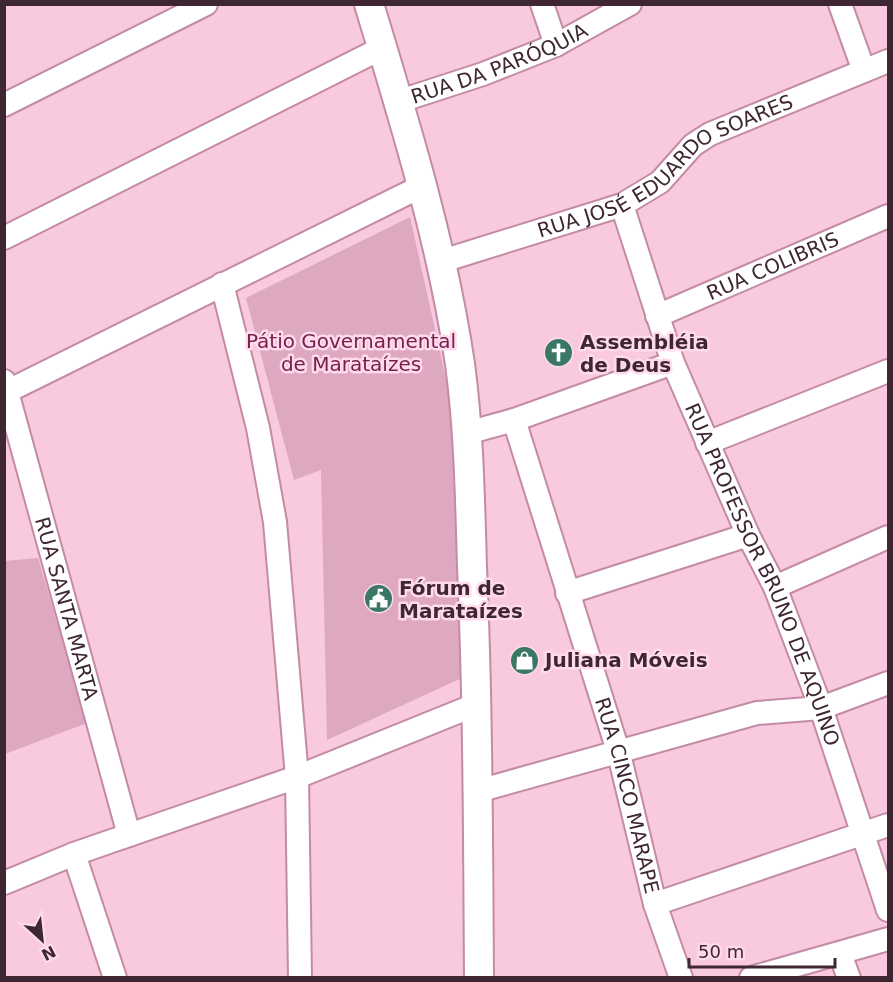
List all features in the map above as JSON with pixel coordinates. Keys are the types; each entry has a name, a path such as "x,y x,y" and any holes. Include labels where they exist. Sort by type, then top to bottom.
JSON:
{"main road":[{"path":"369,4 400,101 422,186 460,363 467,434 478,791 479,978"}],"street":[{"path":"4,105 206,4"},
{"path":"542,4 556,45"},
{"name":"RUA DA PARÓQUIA","path":"400,101 483,74 556,45 630,4"},
{"path":"840,4 864,71"},
{"path":"4,238 382,48"},
{"name":"RUA JOSÉ EDUARDO SOARES","path":"439,262 622,205 660,182 693,145 710,134 888,61"},
{"path":"6,388 422,186"},
{"name":"RUA PROFESSOR BRUNO DE AQUINO","path":"622,205 673,363 748,535 775,587 821,708 888,910"},
{"name":"RUA COLIBRIS","path":"657,316 888,216"},
{"path":"222,284 258,428 275,522 297,777 300,978"},
{"path":"467,434 514,420 673,363"},
{"path":"707,443 888,371"},
{"name":"RUA SANTA MARTA","path":"6,388 129,836"},
{"name":"RUA CINCO MARAPE","path":"514,420 619,754 655,904 681,978"},
{"path":"567,592 748,535"},
{"path":"775,587 888,537"},
{"path":"478,791 619,754 757,713 821,708 888,683"},
{"path":"4,883 74,854 297,777 475,705"},
{"path":"655,904 888,825"},
{"path":"74,854 115,978"},
{"path":"751,978 888,939"},
{"path":"840,954 849,978"}],"green space":[{"name":"Pátio Governamental de Marataízes","path":"410,217 450,397 461,490 466,676 327,740 321,470 294,480 246,298"},
{"path":"38,558 87,723 5,754 5,561"}],"place":[{"name":"Assembléia de Deus","path":"559,353"},
{"name":"Fórum de Marataízes","path":"378,599"},
{"name":"Juliana Móveis","path":"524,660"}]}
